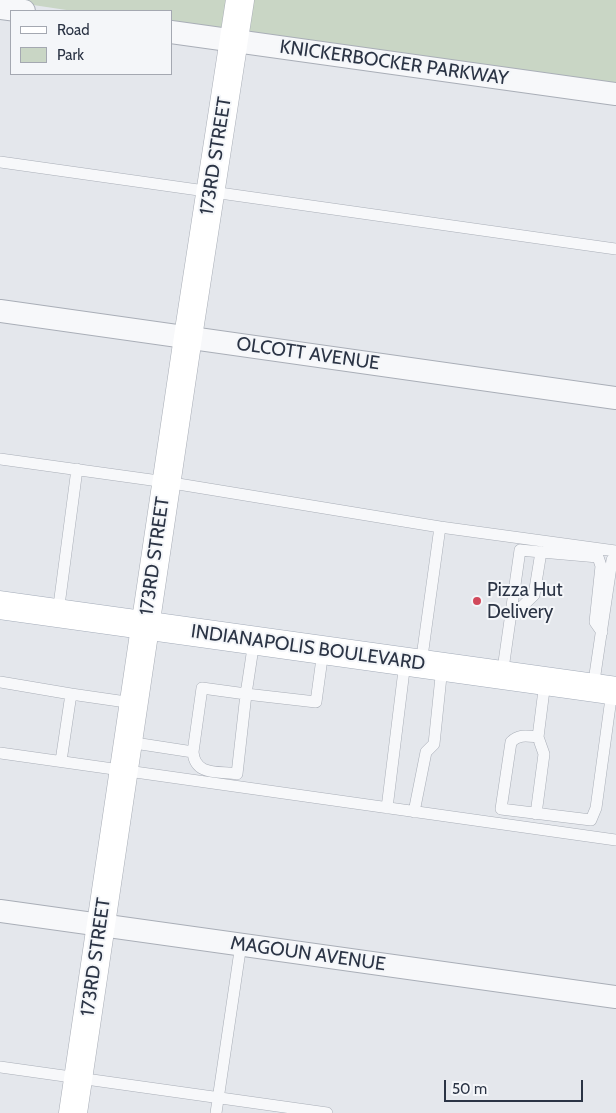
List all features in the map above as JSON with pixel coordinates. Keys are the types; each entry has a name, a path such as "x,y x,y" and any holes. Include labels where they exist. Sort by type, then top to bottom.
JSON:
{"street":[{"name":"173RD STREET","path":"73,1113 166,482 240,0"},
{"path":"0,8 16,10"},
{"name":"KNICKERBOCKER PARKWAY","path":"172,32 616,94"},
{"name":"OLCOTT AVENUE","path":"0,311 616,398"},
{"name":"INDIANAPOLIS BOULEVARD","path":"0,605 607,690"},
{"name":"MAGOUN AVENUE","path":"0,911 616,997"}],"lane":[{"path":"0,162 616,249"},
{"path":"0,459 166,482 614,555 602,632 607,690 596,808 591,820 501,809 511,742 522,735 538,737"},
{"path":"58,614 76,469"},
{"path":"387,808 423,665 440,527"},
{"path":"502,676 520,550 598,557 601,566 595,622 602,632"},
{"path":"511,617 534,595 541,552"},
{"path":"254,641 246,694 238,723 235,744 237,774 203,770 194,761 193,752 200,740 203,719 202,688 246,694 316,702 323,651"},
{"path":"414,812 426,752 434,744 423,665"},
{"path":"0,682 133,703"},
{"path":"536,814 544,754 538,737 545,682"},
{"path":"61,761 71,694"},
{"path":"128,742 193,752"},
{"path":"0,753 616,840"},
{"path":"216,1113 241,944"},
{"path":"0,1067 327,1113"}],"green space":[{"path":"0,0 616,0 616,88 172,25 172,10 66,10"}],"place":[{"name":"Pizza Hut Delivery","path":"477,601"}]}
